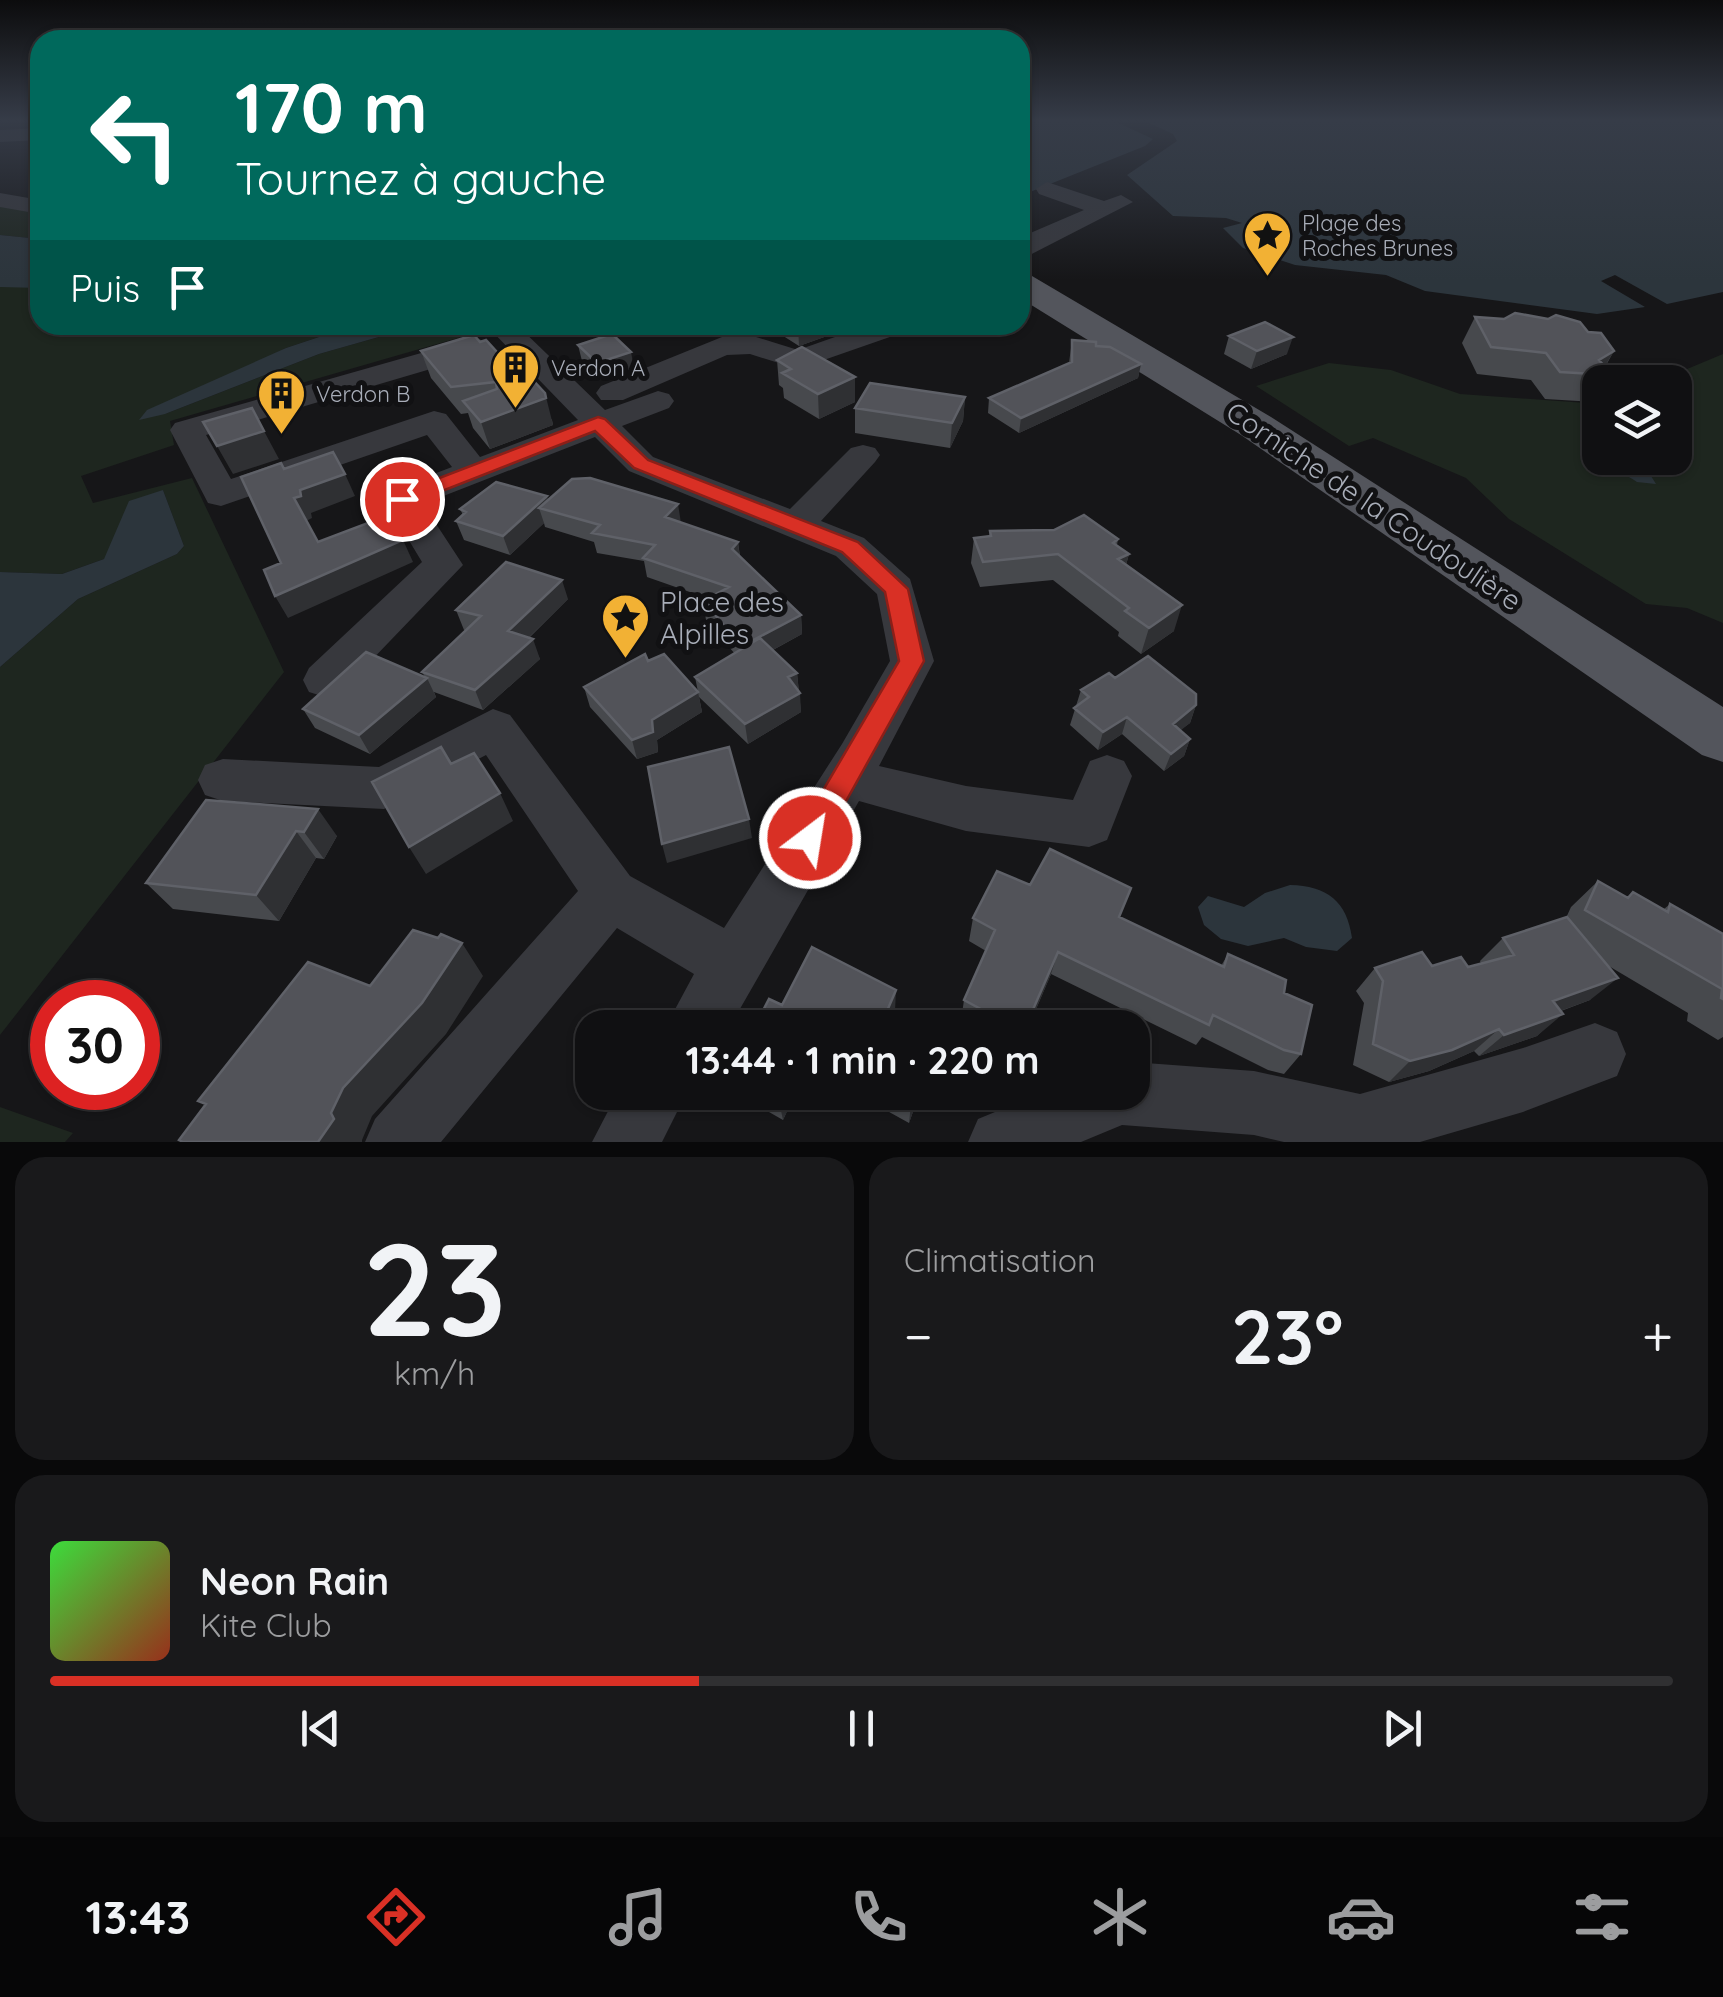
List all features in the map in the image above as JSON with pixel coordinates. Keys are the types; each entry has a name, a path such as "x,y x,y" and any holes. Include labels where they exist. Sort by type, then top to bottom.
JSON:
{"main road":[{"name":"Corniche de la Coudoulière","path":"1030,281 1266,413 1723,712"},
{"name":"Corniche de la Coudoulière","path":"1030,282 1256,426 1723,738"}],"street":[{"path":"1030,242 1113,205 1047,188"},
{"path":"0,200 30,206"},
{"path":"473,472 434,421 221,494 187,430 493,335"},
{"path":"510,335 641,464 850,547 896,589 912,661 706,1010"},
{"path":"325,680 444,565 402,499 473,472 722,346 753,345 798,360 869,335"},
{"path":"589,414 658,400"},
{"path":"796,525 862,455"},
{"path":"223,780 384,788 493,728 612,894 734,965"},
{"path":"848,775 877,788 1018,816 1090,824 1107,776"},
{"path":"398,1142 612,894"},
{"path":"1000,1142 1122,1093 1254,1102 1360,1127 1523,1080 1596,1054"},
{"path":"625,1142 644,1110"}],"shaded area":[{"path":"1030,173 1077,173 1030,192"},
{"path":"1723,173 1723,292 1667,304 1615,275 1601,281 1645,307 1597,314 1425,291 1386,275 1295,265 1243,248 1223,228 1242,223 1226,218 1173,216 1127,175"},
{"path":"0,203 30,208 30,238 0,235"},
{"path":"0,235 30,238 30,288 0,287"},
{"path":"30,286 30,335 325,335 286,348 165,414 319,354 386,335 468,335 170,421 174,445 81,476 93,503 192,478 284,672 43,980 30,980 30,997 0,1035 0,667 78,599 177,554 184,546 163,490 104,559 62,574 0,572 0,287"},
{"path":"325,335 386,335 319,354 165,414 139,420 147,410 286,348"},
{"path":"1723,354 1723,623 1687,608 1646,604 1509,519 1466,478 1373,438 1349,446 1256,386 1329,363 1391,370 1460,394 1582,403 1582,475 1692,475 1692,367"},
{"path":"1625,475 1653,475 1656,484 1637,482"},
{"path":"163,490 184,546 177,554 78,599 0,667 0,572 62,574 104,559 129,501"},
{"path":"1290,885 1315,888 1333,898 1345,914 1352,938 1337,951 1306,947 1284,938 1248,946 1221,939 1204,925 1198,907 1208,896 1244,907 1265,893"},
{"path":"0,1107 73,1133 65,1142 0,1142"}],"building":[{"path":"1515,313 1548,319 1556,315 1580,322 1588,332 1601,333 1614,351 1599,360 1603,365 1582,365 1582,373 1560,372 1546,353 1491,347 1475,317 1504,319"},
{"path":"1265,322 1293,337 1257,351 1229,336"},
{"path":"474,335 480,342 486,340 507,363 514,360 546,398 481,422 463,401 497,389 496,382 451,387 421,351"},
{"path":"613,335 631,352 597,363 578,345"},
{"path":"1072,340 1096,342 1096,346 1110,347 1141,364 1021,418 989,398 1072,362"},
{"path":"802,347 855,377 818,394 782,373 791,369 777,360"},
{"path":"870,383 965,397 952,423 855,408"},
{"path":"252,408 264,431 217,446 203,422"},
{"path":"333,452 345,474 300,490 301,496 294,498 318,542 389,515 403,540 275,596 264,570 281,563 241,477 281,463 284,469"},
{"path":"590,478 678,504 665,517 738,542 732,549 801,615 742,646 703,601 729,587 643,558 655,545 592,533 600,525 539,508 572,479"},
{"path":"496,482 547,496 503,536 456,521 466,512 460,509"},
{"path":"1084,515 1118,539 1113,543 1129,554 1118,559 1182,605 1149,628 1058,554 983,562 974,538 991,536 990,531 1054,530"},
{"path":"506,562 562,580 508,631 533,639 475,690 422,672 481,616 456,610"},
{"path":"760,638 797,673 788,677 800,693 745,724 695,677"},
{"path":"366,652 427,678 359,735 303,709"},
{"path":"645,654 648,661 664,654 698,692 652,720 653,732 632,740 584,687"},
{"path":"1148,656 1196,694 1196,705 1173,724 1190,739 1171,754 1127,717 1103,732 1074,708 1089,697 1081,690 1109,673 1115,678"},
{"path":"441,747 451,764 474,753 500,793 409,847 372,782"},
{"path":"729,747 749,819 662,844 648,767"},
{"path":"206,800 318,809 304,832 296,831 256,895 146,883"},
{"path":"1050,849 1131,888 1119,917 1224,967 1228,954 1286,980 1284,993 1312,1005 1301,1054 1284,1050 1213,1015 1209,1025 1058,952 1033,1010 983,1010 964,1000 995,930 973,918 997,871 1030,885"},
{"path":"1598,881 1628,898 1633,892 1668,912 1670,904 1723,934 1723,999 1722,989 1585,910"},
{"path":"1567,917 1618,978 1553,1001 1563,1014 1504,1035 1499,1029 1452,1050 1410,1061 1373,1044 1383,981 1375,968 1422,952 1432,966 1461,957 1468,967 1514,955 1503,938"},
{"path":"413,930 438,938 441,934 462,943 422,1003 343,1088 331,1113 334,1119 318,1142 179,1140 206,1104 198,1101 308,962 370,986"},
{"path":"812,947 896,990 887,1010 763,1010 769,999 782,1005"}],"place":[{"name":"Plage des Roches Brunes","path":"1267,278"},
{"name":"Verdon A","path":"516,410"},
{"name":"Verdon B","path":"281,436"},
{"name":"Place des Alpilles","path":"625,660"}],"route":[{"path":"402,499 598,423 641,464 850,547 896,589 912,661 810,838"}]}
